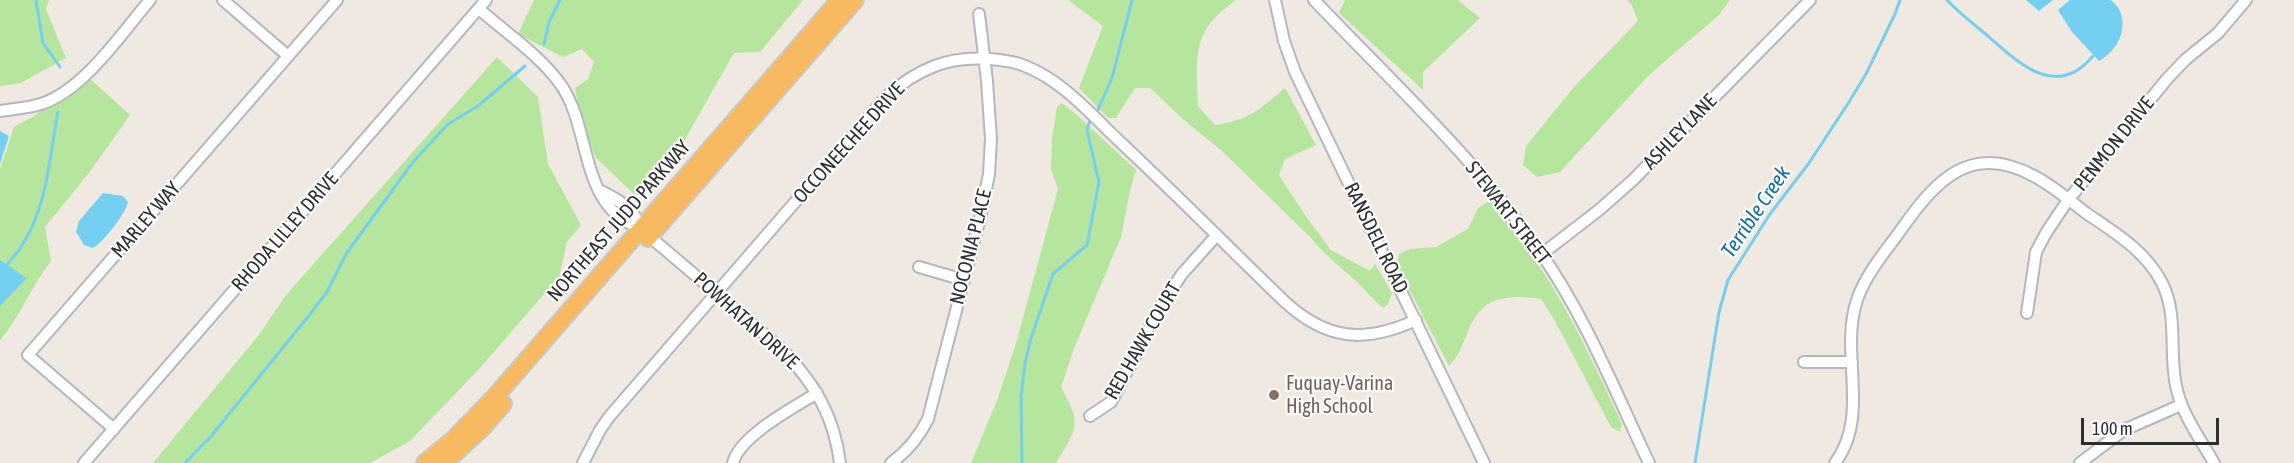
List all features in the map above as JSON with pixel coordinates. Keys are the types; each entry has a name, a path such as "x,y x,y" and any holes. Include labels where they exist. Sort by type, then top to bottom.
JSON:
{"highway":[{"name":"NORTHEAST JUDD PARKWAY","path":"444,463 483,427 840,0"},
{"name":"NORTHEAST JUDD PARKWAY","path":"425,463 453,440 493,399 855,0"}],"street":[{"path":"0,111 42,104 65,92 88,72 150,0"},
{"path":"223,0 288,56"},
{"name":"MARLEY WAY","path":"114,429 28,355 337,0"},
{"name":"STEWART STREET","path":"1314,0 1455,146 1508,208 1542,254 1592,343 1649,463"},
{"name":"ASHLEY LANE","path":"1542,254 1599,210 1633,180 1810,0"},
{"name":"PENMON DRIVE","path":"2026,313 2036,252 2068,200 2167,79 2185,60 2218,33 2246,0"},
{"name":"RANSDELL ROAD","path":"1279,3 1284,41 1295,72 1484,463"},
{"name":"POWHATAN DRIVE","path":"482,5 559,82 570,102 590,170 601,191 616,199 633,214 645,232 783,350 817,393 828,412 835,432 840,463"},
{"name":"RHODA LILLEY DRIVE","path":"84,463 482,5"},
{"name":"NOCONIA PLACE","path":"891,463 914,443 927,419 986,194 991,156 987,81 979,14"},
{"name":"OCCONEECHEE DRIVE","path":"583,463 609,417 886,97 914,75 942,63 964,58 1022,64 1059,85 1131,151 1292,308 1321,327 1351,336 1362,336 1380,334 1416,320"},
{"path":"1835,463 1849,439 1852,427 1853,315 1861,290 1919,205 1944,178 1971,166 2002,165 2036,177 2135,249 2155,270 2170,304 2174,373 2181,405 2214,463"},
{"name":"RED HAWK COURT","path":"1090,416 1111,402 1162,304 1182,274 1216,236"},
{"path":"919,267 964,280"},
{"path":"1804,362 1852,362"},
{"path":"733,463 734,458 745,444 760,430 817,393"},
{"path":"2080,463 2124,430 2181,405"}],"green space":[{"path":"0,0 49,0 46,9 66,58 21,83 0,86"},
{"path":"534,0 803,0 760,52 734,53 680,148 637,197 596,158 582,124 575,88 588,79 594,62 582,49 563,57 518,34"},
{"path":"1068,0 1236,0 1221,12 1203,34 1197,59 1198,106 1215,125 1226,123 1253,113 1285,88 1316,145 1285,159 1279,175 1331,250 1370,271 1375,264 1392,293 1388,304 1383,308 1379,305 1222,151 1150,88 1135,88 1116,118 1108,118 1079,88 1103,26"},
{"path":"1345,0 1458,0 1480,18 1423,72 1423,90 1339,13"},
{"path":"1627,0 1730,0 1719,15 1649,75 1560,172 1537,177 1523,165 1526,146 1574,87 1638,21 1632,5"},
{"path":"497,57 538,97 548,164 581,225 567,242 559,277 479,369 410,441 370,463 153,463 258,336 287,294"},
{"path":"88,77 130,115 89,173 45,227 51,261 0,340 0,169 14,127 34,116"},
{"path":"1062,103 1136,170 1121,237 1075,346 1061,387 1072,410 1075,426 1056,463 971,463 998,398 1017,340 1058,189 1051,169 1052,138 1057,107"},
{"path":"1491,200 1540,268 1564,307 1622,424 1620,432 1611,427 1541,299 1525,297 1500,299 1485,306 1474,318 1459,352 1449,366 1397,266 1399,254 1410,249 1436,247 1468,229 1478,208"}],"water":[{"path":"2026,0 2053,0 2039,11"},
{"path":"2070,0 2109,0 2114,2 2119,9 2123,24 2120,39 2099,61 2072,32 2058,10"},
{"path":"0,131 9,136 0,164"},
{"path":"103,193 123,196 128,202 113,227 93,248 84,245 76,232 79,221"},
{"path":"0,260 26,279 0,306"}],"waterway":[{"path":"36,0 43,43 60,67"},
{"path":"544,44 549,22 560,0"},
{"path":"1096,114 1112,78 1132,0"},
{"name":"Terrible Creek","path":"1695,463 1719,312 1728,280 1770,214 1809,163 1849,102 1866,74 1900,0"},
{"path":"1947,0 2007,53 2035,71 2049,76 2064,76 2078,70 2093,56"},
{"path":"185,463 212,435 327,292 346,254 413,162 448,124 478,106 525,66"},
{"path":"0,273 21,247 37,215 46,181 58,112"},
{"path":"1022,463 1021,397 1031,338 1053,274 1087,245 1099,182 1087,130 1090,120"}],"place":[{"name":"Fuquay-Varina High School","path":"1274,395"}]}
